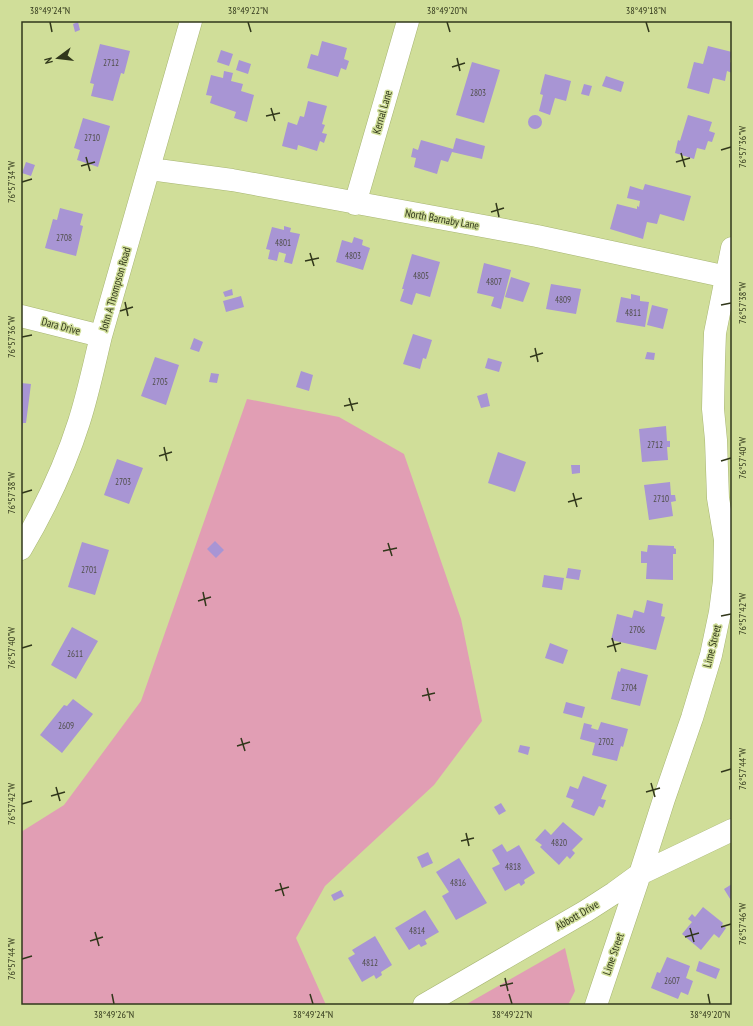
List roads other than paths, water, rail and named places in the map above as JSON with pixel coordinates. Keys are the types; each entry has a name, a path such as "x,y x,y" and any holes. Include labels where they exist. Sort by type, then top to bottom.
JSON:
{"street":[{"name":"John A Thompson Road","path":"21,549 47,499 79,423 101,336 150,169 191,21"},
{"name":"Kernal Lane","path":"355,204 408,21"},
{"name":"North Barnaby Lane","path":"150,169 232,180 355,204 537,236 730,277"},
{"name":"Lime Street","path":"596,1005 692,718 707,669 720,612 724,581 724,540 718,498 716,440 713,409 714,362 715,333 730,277 732,248"},
{"name":"Dara Drive","path":"21,316 101,336"},
{"name":"Abbott Drive","path":"424,1005 586,910 614,893 640,874 732,830"}]}
